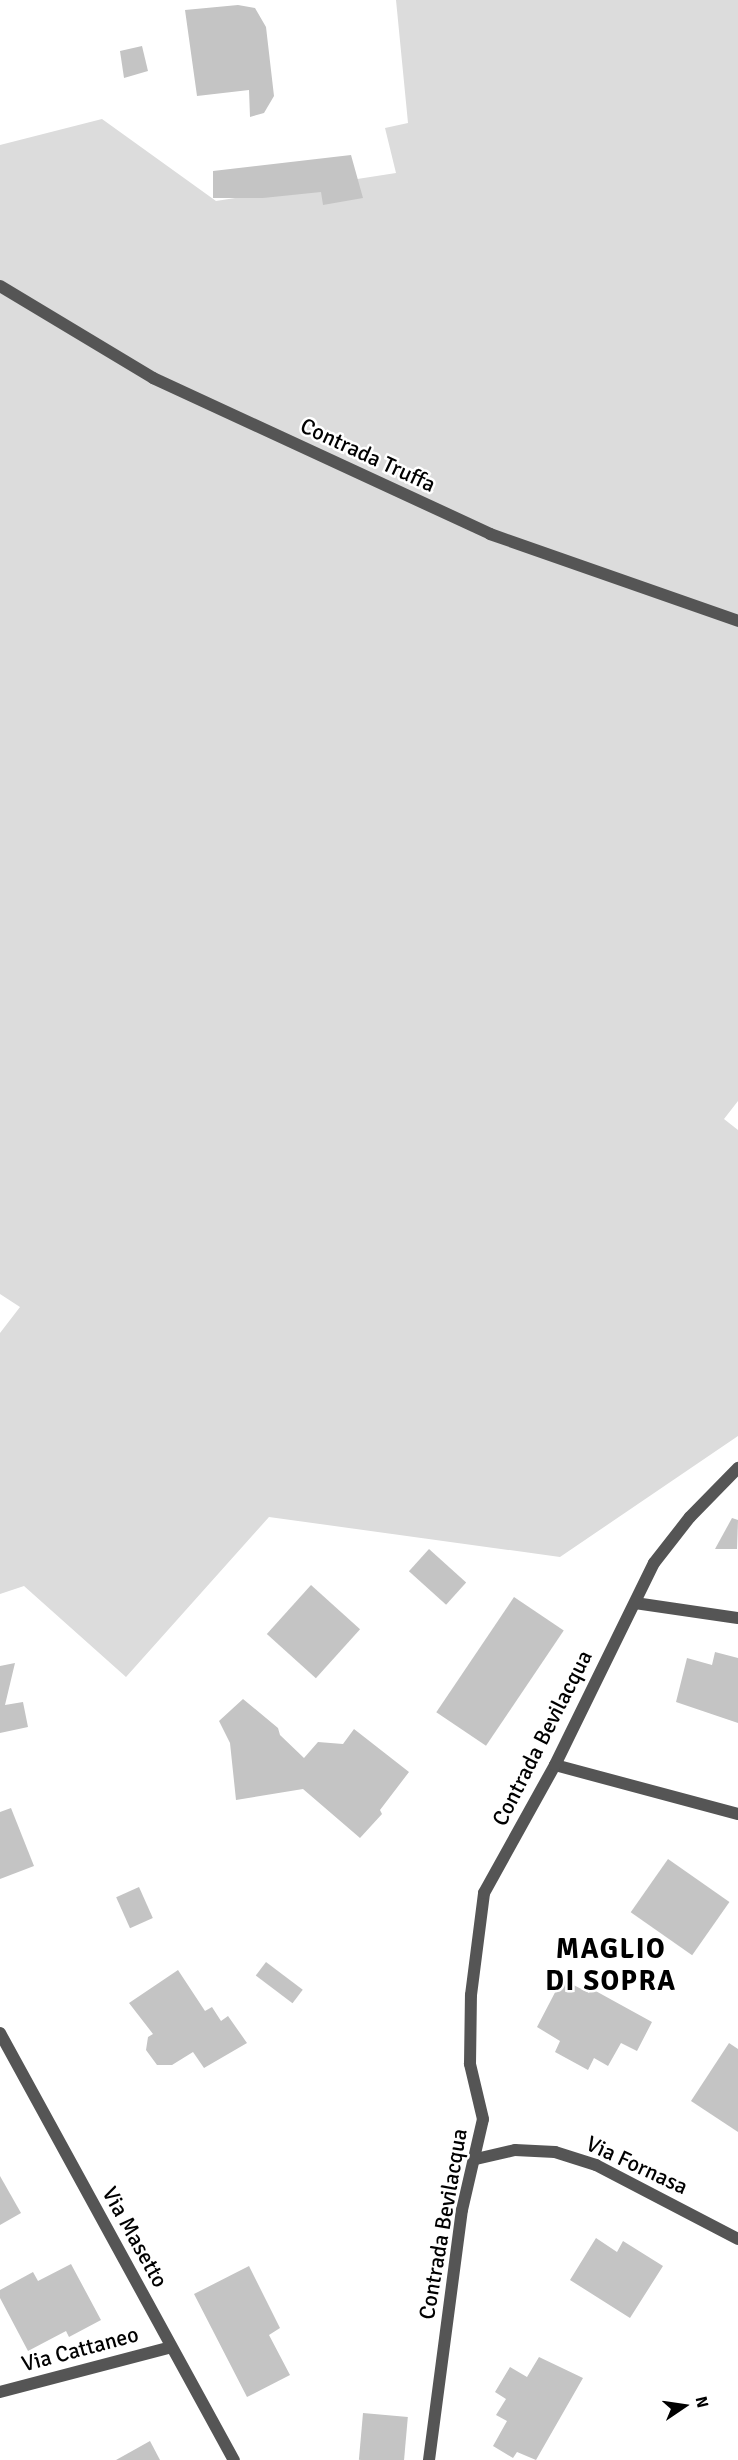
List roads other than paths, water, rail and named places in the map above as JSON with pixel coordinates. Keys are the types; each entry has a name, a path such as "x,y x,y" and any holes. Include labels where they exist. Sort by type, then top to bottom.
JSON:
{"street":[{"name":"Contrada Truffa","path":"0,286 153,378 490,534 738,621"},
{"name":"Contrada Bevilacqua","path":"429,2460 462,2210 476,2159 483,2119 470,2064 471,1995 484,1893 555,1765 654,1563 690,1517 738,1468"},
{"path":"635,1603 738,1618"},
{"path":"555,1765 738,1814"},
{"name":"Via Masetto","path":"0,2033 234,2460"},
{"name":"Via Fornasa","path":"476,2159 515,2150 555,2152 596,2165 738,2239"},
{"name":"Via Cattaneo","path":"0,2391 171,2347"}],"district":[{"name":"MAGLIO DI SOPRA","path":"611,1965"}]}
